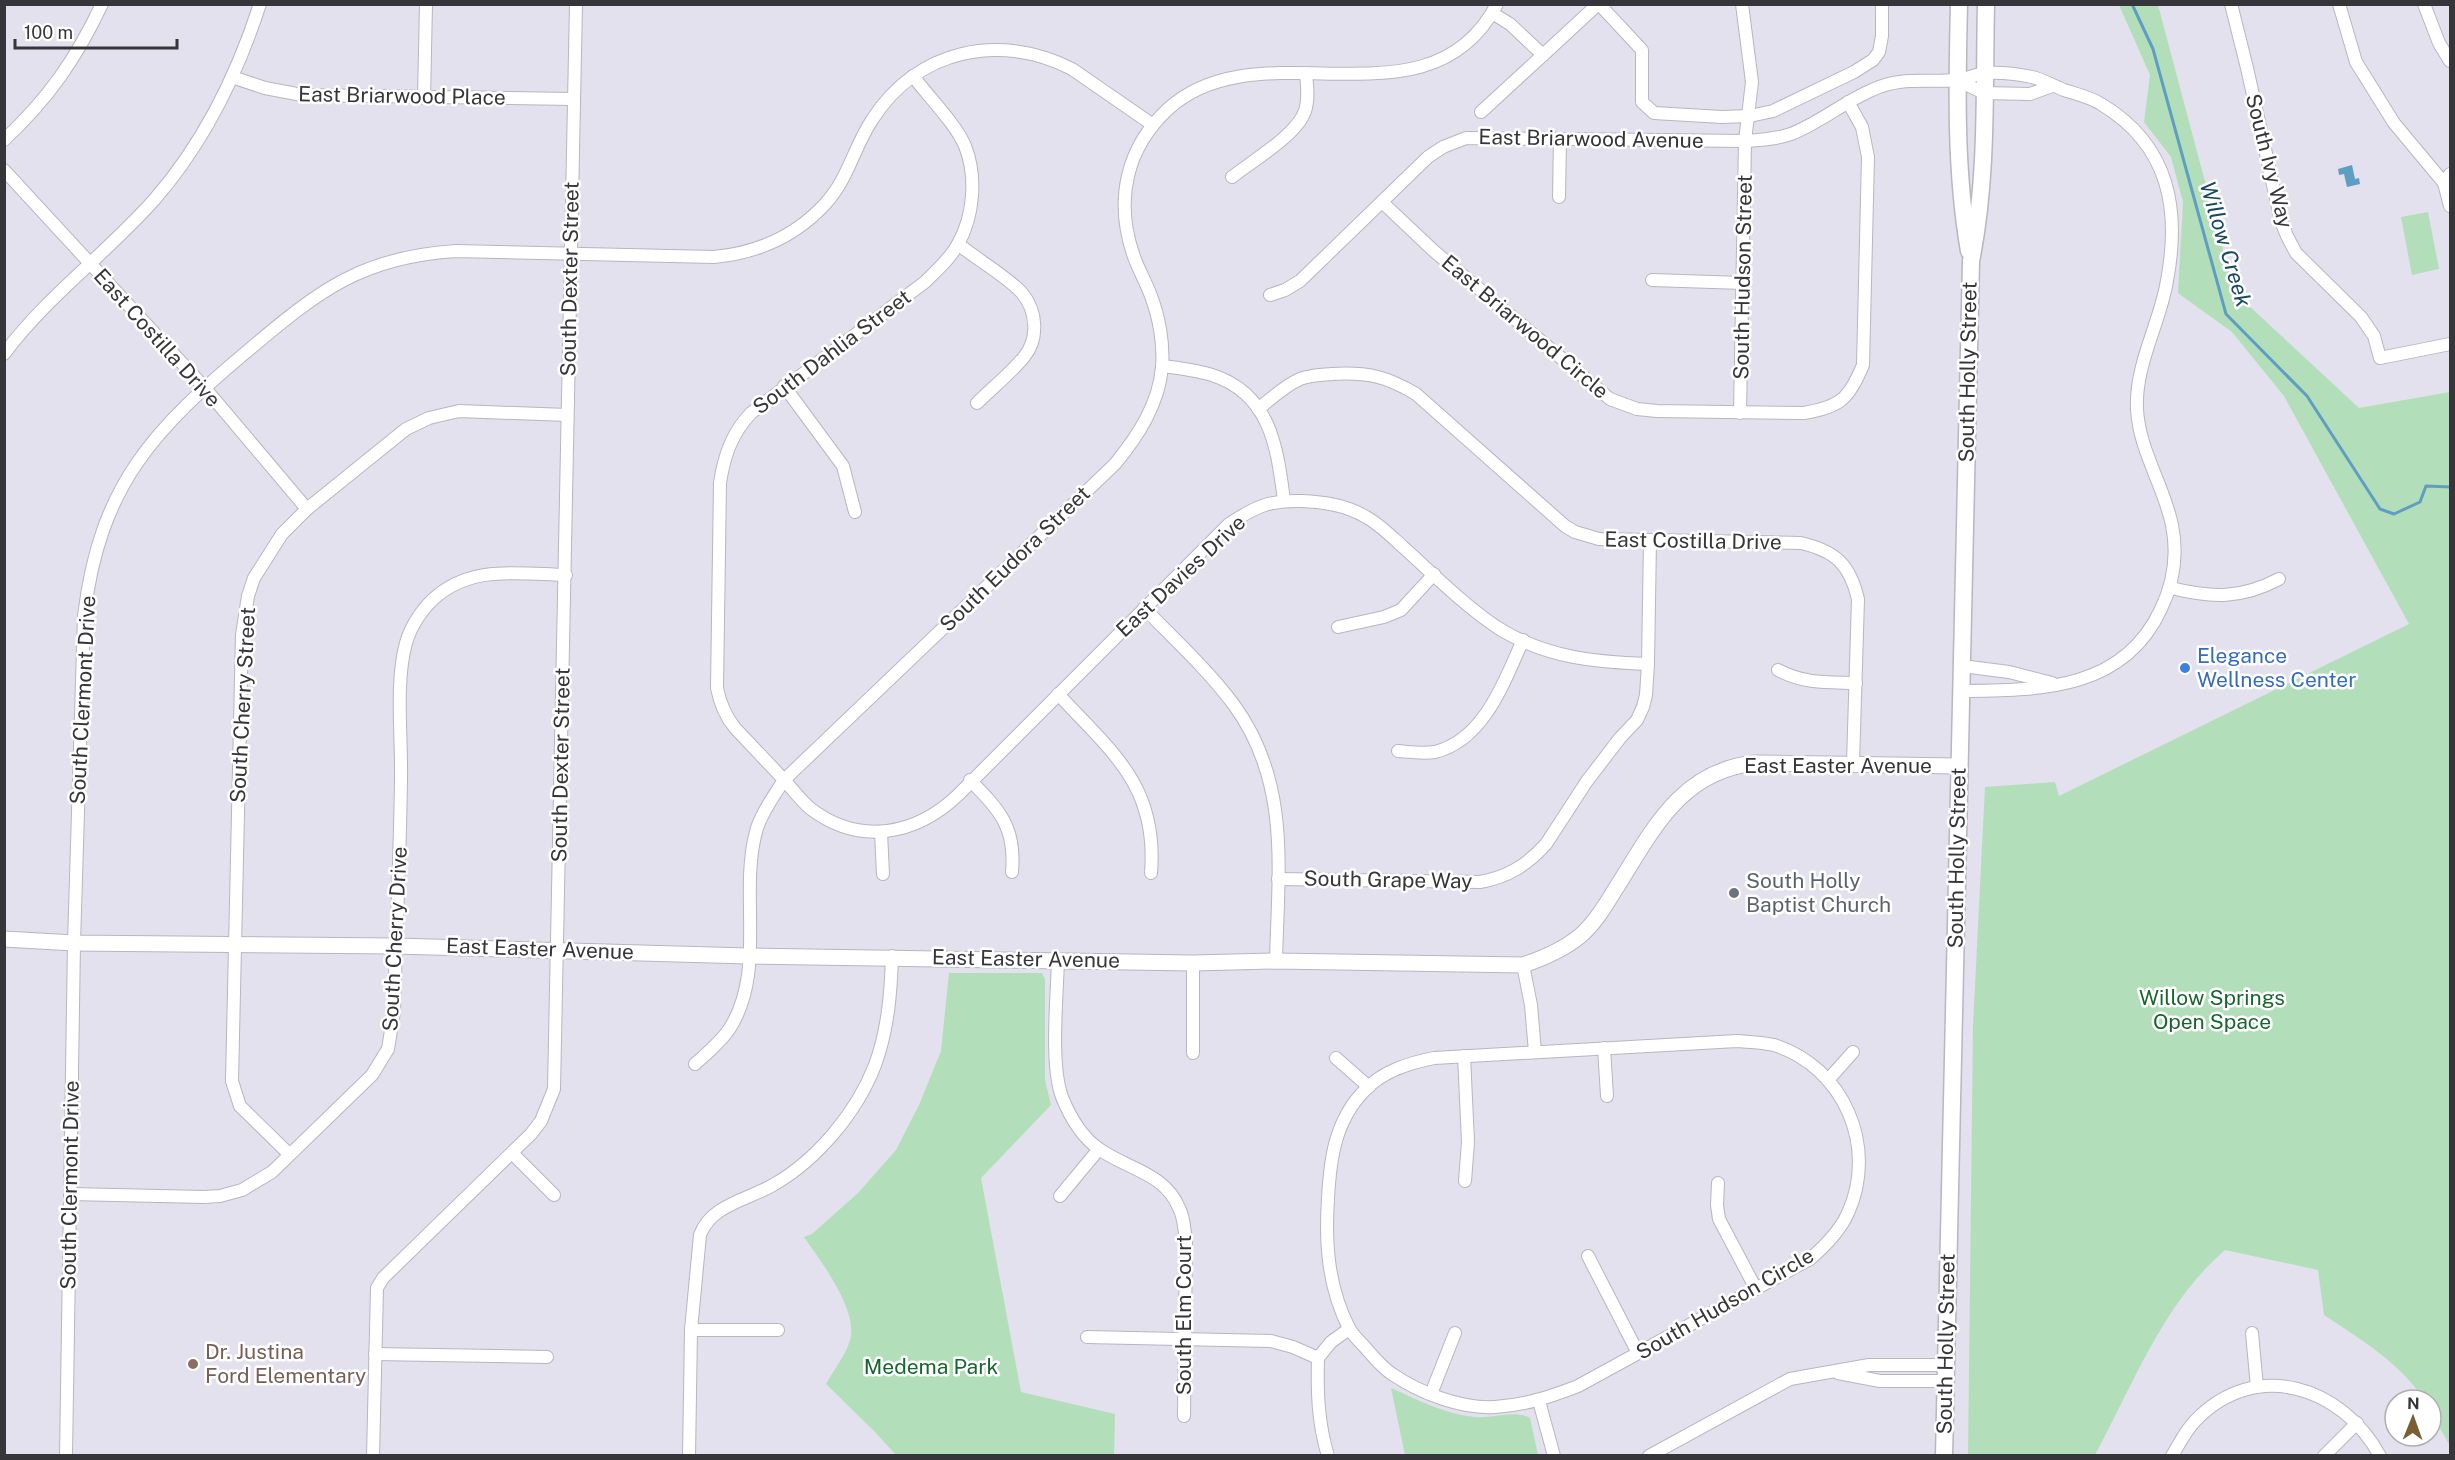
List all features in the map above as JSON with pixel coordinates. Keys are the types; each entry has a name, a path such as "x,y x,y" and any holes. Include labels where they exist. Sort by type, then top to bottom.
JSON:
{"main road":[{"name":"South Holly Street","path":"1944,1455 1971,261 1960,187 1959,4"},
{"name":"South Holly Street","path":"1971,261 1980,217 1986,4"}],"street":[{"path":"4,141 49,94 68,68 102,4"},
{"path":"4,354 50,299 89,264 154,199 179,167 200,138 232,77 260,4"},
{"path":"424,98 426,4"},
{"name":"South Dexter Street","path":"373,1455 377,1288 383,1278 512,1153 541,1121 554,1089 576,4"},
{"path":"1481,112 1598,4 1642,50 1642,102 1654,113 1750,116 1773,111 1854,72 1873,60 1879,52 1882,36 1882,4"},
{"name":"South Hudson Street","path":"1740,413 1746,141 1752,82 1742,4"},
{"name":"South Ivy Way","path":"2231,4 2281,221 2296,253 2361,317 2374,336 2380,358 2451,344"},
{"path":"2339,4 2356,62 2394,123 2448,181 2451,206"},
{"path":"2424,4 2439,43 2451,61"},
{"path":"1494,9 1543,55"},
{"name":"South Eudora Street","path":"695,1064 718,1043 738,1013 746,987 753,845 763,813 784,780 1115,464 1136,438 1149,413 1162,366 1158,321 1152,298 1133,255 1125,215 1125,195 1131,162 1138,145 1153,125 1182,99 1209,84 1245,75 1383,74 1418,69 1448,56 1463,45 1494,9"},
{"name":"South Clermont Drive","path":"66,1455 74,943 84,629 89,581 105,524 137,462 164,427 204,387 303,304 333,285 370,268 412,256 444,252 714,258 746,253 776,242 797,230 827,202 846,175 857,146 883,104 912,76 951,56 974,51 1006,50 1028,52 1058,62 1072,69 1153,125"},
{"path":"1232,177 1297,125 1305,112 1307,101 1306,73"},
{"path":"1958,80 1985,73 2034,77 2052,86 2099,102 2117,115 2141,138 2152,153 2169,190 2170,260 2165,289 2142,365 2137,410 2141,434 2171,521 2175,563 2171,588 2154,624 2143,640 2120,662 2093,676 2056,684 2014,690 1961,691"},
{"name":"South Dahlia Street","path":"784,780 728,720 717,688 720,483 723,463 731,441 745,419 784,386 925,282 947,260 958,244 969,219 972,200 971,170 965,146 957,132 912,76"},
{"name":"East Briarwood Place","path":"232,77 265,88 294,94 574,99"},
{"name":"East Briarwood Avenue","path":"1270,295 1285,290 1300,281 1428,157 1455,141 1466,138 1746,141 1771,139 1789,134 1888,83 1905,80 1958,80"},
{"path":"1958,80 1984,93 2030,94 2052,86"},
{"name":"East Briarwood Circle","path":"1382,202 1435,252 1594,388 1610,399 1637,410 1803,413 1834,406 1846,397 1855,384 1863,365 1868,157 1862,127 1848,102"},
{"path":"1559,197 1560,139"},
{"name":"East Costilla Drive","path":"4,170 204,387 307,509"},
{"path":"958,244 1021,291 1034,317 1033,336 1024,357 976,403"},
{"path":"1652,280 1743,283"},
{"path":"1162,366 1214,375 1230,383 1249,398 1267,421 1277,448 1284,500"},
{"name":"East Costilla Drive","path":"1258,409 1289,385 1312,376 1357,373 1387,379 1416,394 1565,526 1575,532 1599,539 1801,543 1817,547 1837,558 1846,568 1855,585 1858,599 1853,763"},
{"path":"784,386 843,466 855,512"},
{"name":"South Cherry Street","path":"289,1154 240,1106 232,1082 243,617 248,596 260,565 282,534 307,509 406,429 429,418 459,411 567,415"},
{"name":"East Davies Drive","path":"784,780 811,808 831,820 862,831 900,830 930,818 951,802 970,780 1229,524 1260,506 1284,500 1318,501 1339,505 1367,517 1491,623 1523,640 1567,657 1597,662 1648,664"},
{"name":"South Grape Way","path":"1278,879 1480,882 1496,879 1525,865 1546,844 1601,761 1637,720 1646,695 1650,540"},
{"name":"South Cherry Drive","path":"70,1194 220,1196 257,1183 272,1172 372,1075 388,1049 394,1012 401,780 401,666 406,641 424,609 446,589 464,579 502,573 566,575"},
{"path":"1338,627 1384,617 1401,610 1434,574"},
{"path":"2171,588 2223,596 2253,590 2279,579"},
{"path":"1144,608 1234,704 1255,740 1268,774 1279,830 1276,961"},
{"path":"1398,752 1436,752 1452,746 1472,732 1504,682 1523,640"},
{"path":"1962,666 2008,672 2056,684"},
{"path":"1778,670 1794,679 1856,683"},
{"path":"1058,694 1118,759 1134,782 1143,801 1151,834 1151,873"},
{"name":"East Easter Avenue","path":"4,939 74,943 396,946 748,956 892,956 1193,963 1276,961 1523,965 1544,958 1581,935 1605,906 1663,816 1686,790 1703,778 1723,769 1755,763 1959,766"},
{"path":"970,780 1004,818 1014,852 1012,872"},
{"path":"881,832 883,874"},
{"path":"689,1455 691,1330 700,1235 703,1226 720,1210 776,1184 806,1160 837,1129 857,1100 876,1063 891,994 892,956"},
{"name":"South Elm Court","path":"1058,960 1056,1063 1061,1095 1072,1119 1099,1149 1159,1181 1179,1207 1186,1239 1184,1416"},
{"path":"1193,963 1193,1053"},
{"path":"1523,965 1532,1005 1536,1052"},
{"name":"South Hudson Circle","path":"1737,1041 1761,1042 1789,1051 1810,1063 1828,1080 1841,1097 1855,1128 1860,1157 1856,1192 1839,1228 1810,1259 1578,1386 1539,1401 1495,1407 1479,1406 1431,1394 1392,1374 1372,1356 1349,1329 1336,1292 1328,1259 1326,1234 1329,1164 1341,1127 1351,1108 1369,1087 1386,1074 1410,1064 1434,1058 1536,1052 1737,1041"},
{"path":"1604,1048 1606,1096"},
{"path":"1828,1080 1853,1052"},
{"path":"1464,1056 1468,1143 1465,1180"},
{"path":"1336,1058 1369,1087"},
{"path":"1060,1196 1099,1149"},
{"path":"512,1153 554,1195"},
{"path":"1718,1183 1719,1219 1756,1289"},
{"path":"1588,1256 1638,1353"},
{"path":"1328,1455 1321,1432 1317,1397 1318,1358 1331,1342 1349,1329"},
{"path":"691,1330 778,1330"},
{"path":"2252,1332 2257,1387"},
{"path":"1431,1394 1455,1333"},
{"path":"1087,1337 1186,1341 1271,1341 1293,1347 1318,1358"},
{"path":"375,1354 547,1358"},
{"path":"1649,1455 1790,1379 1876,1364 1946,1373"},
{"path":"2172,1455 2195,1421 2220,1401 2257,1387 2293,1388 2318,1394 2340,1407 2357,1422 2370,1437 2380,1455"},
{"path":"1539,1401 1554,1455"},
{"path":"2324,1455 2357,1422"}],"green space":[{"name":"Willow Springs Open Space","path":"2119,5 2158,5 2229,272 2247,304 2359,408 2450,392 2450,1446 2443,1433 2443,1388 2416,1388 2392,1363 2324,1315 2318,1270 2225,1250 2203,1271 2167,1320 2136,1373 2095,1455 1968,1455 1973,1026 1985,787 2055,782 2059,796 2409,624 2284,396 2232,332 2178,293 2183,202 2171,157 2144,122 2150,75"},
{"path":"2428,212 2439,269 2412,275 2401,217"},
{"name":"Medema Park","path":"949,973 1042,973 1045,979 1045,1080 1051,1105 981,1178 1021,1392 1115,1414 1114,1455 896,1455 826,1384 846,1351 851,1328 844,1301 804,1237 812,1234 858,1193 896,1150 919,1105 941,1051"},
{"path":"1391,1388 1453,1413 1475,1417 1517,1414 1530,1418 1538,1455 1405,1455"}],"water":[{"path":"2352,165 2355,179 2359,178 2360,184 2347,187 2344,174 2339,175 2338,169"}],"waterway":[{"name":"Willow Creek","path":"2132,4 2153,49 2226,314 2307,396 2380,509 2394,514 2420,502 2426,486 2450,487"}],"place":[{"name":"Elegance Wellness Center","path":"2185,668"},
{"name":"South Holly Baptist Church","path":"1734,893"},
{"name":"Dr. Justina Ford Elementary","path":"193,1364"}]}
